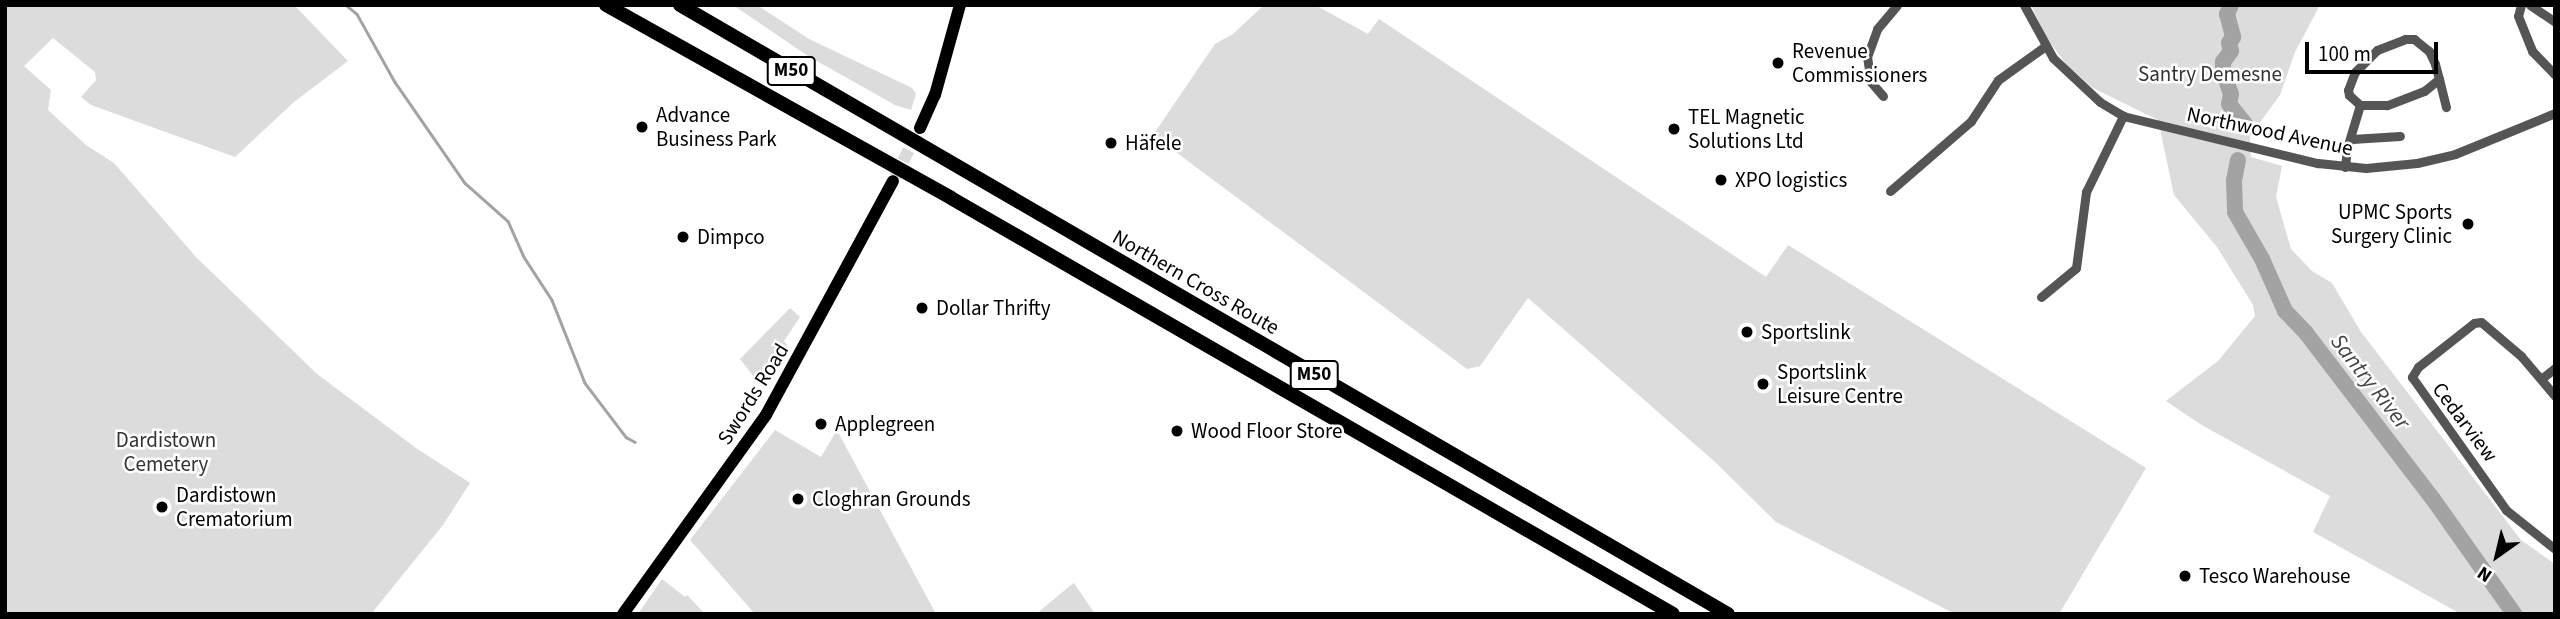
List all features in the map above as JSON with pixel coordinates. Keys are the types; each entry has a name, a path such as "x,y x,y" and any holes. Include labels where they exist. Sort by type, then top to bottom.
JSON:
{"highway":[{"name":"M50","path":"606,5 887,162 1673,614"},
{"name":"M50","path":"623,5 887,162"},
{"name":"Northern Cross Route","path":"680,6 1728,614"}],"main road":[{"path":"920,128 935,95 960,5"},
{"name":"Swords Road","path":"623,614 766,415 893,181"}],"street":[{"path":"1883,96 1871,82 1867,57 1877,29 1897,5"},
{"name":"Northwood Avenue","path":"2024,5 2045,47 2079,85 2123,116 2163,128 2229,140 2302,160 2345,167 2386,167 2455,155 2555,113"},
{"path":"2521,5 2518,16 2532,51 2555,75"},
{"path":"2530,5 2555,22"},
{"path":"2439,79 2404,100 2387,105 2361,105 2349,95 2348,90 2355,72 2377,50 2405,39 2414,39 2429,51 2439,79 2446,107"},
{"path":"1890,191 1971,121 1998,80 2045,47"},
{"path":"2345,167 2347,148 2361,105"},
{"path":"2041,297 2076,268 2086,192 2123,116"},
{"path":"2352,139 2400,136"},
{"name":"Cedarview","path":"2555,396 2516,351 2498,339 2484,323 2477,321 2418,367 2412,377 2431,408 2506,510 2555,550"},
{"path":"2541,379 2555,368"}],"green space":[{"name":"Dardistown Cemetery","path":"5,5 294,5 348,61 294,102 235,157 91,105 81,97 96,80 95,72 53,38 24,66 51,90 48,110 86,145 114,163 196,257 317,374 416,448 470,483 443,525 371,614 5,614"},
{"path":"733,5 757,5 809,39 912,88 916,94 911,110 895,105 808,56"},
{"name":"Sportslink","path":"1264,5 1315,5 1368,34 1379,19 1766,277 1788,245 2146,468 2059,614 1955,614 1776,522 1715,462 1528,298 1480,366 1467,369 1153,135 1215,44 1233,34"},
{"name":"Santry Demesne","path":"2031,5 2320,5 2295,52 2280,95 2250,136 2251,157 2282,166 2276,197 2291,249 2312,271 2332,283 2361,332 2521,540 2555,564 2555,614 2461,614 2313,532 2330,496 2200,424 2166,401 2218,361 2255,316 2253,305 2217,247 2174,195 2158,120 2093,88 2066,64 2046,37"},
{"path":"790,308 800,317 784,341 787,345 769,384 758,382 740,359"},
{"name":"Cloghran Grounds","path":"775,430 821,457 835,433 839,434 936,614 755,614 690,540"},
{"path":"662,579 685,597 687,595 705,614 638,614"},
{"path":"1074,583 1095,614 1036,614 1071,585"}],"waterway":[{"path":"346,5 357,14 395,82 465,183 508,221 524,257 552,300 585,383 626,437 635,442"},
{"name":"Santry River","path":"2231,5 2227,14 2233,37 2229,43 2231,51 2223,62 2223,70 2231,94 2229,104 2245,124"},
{"name":"Santry River","path":"2238,160 2234,180 2235,212 2262,259 2285,311 2306,333 2433,499 2514,614"}],"tunnel":[{"path":"895,177 920,128"}],"place":[{"name":"Revenue Commissioners","path":"1778,63"},
{"name":"Advance Business Park","path":"642,127"},
{"name":"TEL Magnetic Solutions Ltd","path":"1674,129"},
{"name":"Häfele","path":"1111,143"},
{"name":"XPO logistics","path":"1721,180"},
{"name":"UPMC Sports Surgery Clinic","path":"2468,224"},
{"name":"Dimpco","path":"683,237"},
{"name":"Dollar Thrifty","path":"922,308"},
{"name":"Sportslink","path":"1747,332"},
{"name":"Sportslink Leisure Centre","path":"1763,384"},
{"name":"Applegreen","path":"821,424"},
{"name":"Wood Floor Store","path":"1177,431"},
{"name":"Cloghran Grounds","path":"798,499"},
{"name":"Dardistown Crematorium","path":"162,507"},
{"name":"Tesco Warehouse","path":"2185,576"}]}
